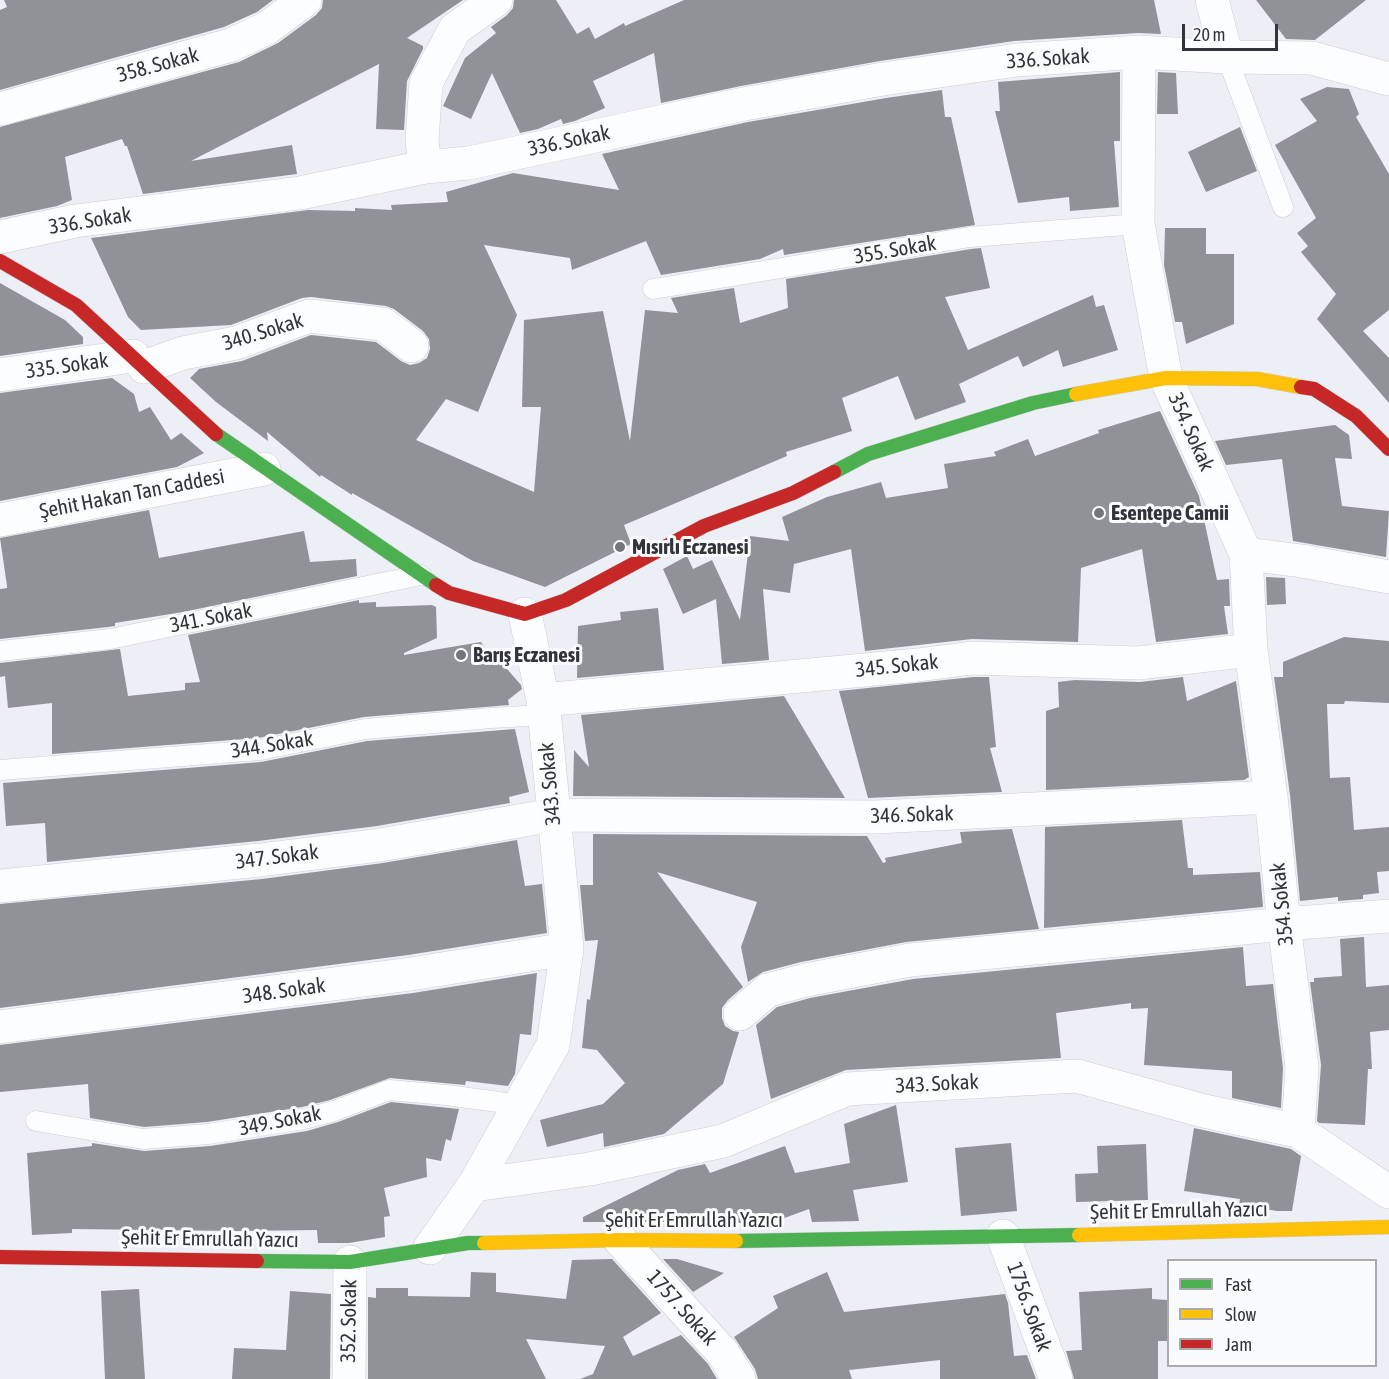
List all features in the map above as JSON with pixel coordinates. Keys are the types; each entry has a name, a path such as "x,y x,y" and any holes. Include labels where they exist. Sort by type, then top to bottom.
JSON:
{"street":[{"name":"358. Sokak","path":"0,109 231,45 267,28 305,0"},
{"path":"426,167 422,140 426,83 455,29 496,0"},
{"path":"1212,0 1227,57"},
{"path":"1139,52 1227,57 1312,58 1389,79"},
{"name":"336. Sokak","path":"0,237 75,221 300,193 426,167 469,163 744,104 883,79 1017,60 1139,52"},
{"name":"354. Sokak","path":"1139,52 1138,224 1166,378 1246,554 1251,650 1271,797 1302,1068 1298,1131"},
{"path":"0,261 76,305 221,439 264,469 449,593 525,614 566,600 704,526 793,493 868,454 1034,403 1166,378 1257,379 1314,389 1356,416 1389,449"},
{"name":"340. Sokak","path":"139,361 236,343 309,316 383,324 412,346"},
{"name":"335. Sokak","path":"0,375 139,361"},
{"name":"Şehit Hakan Tan Caddesi","path":"0,520 264,469"},
{"path":"1246,554 1302,561 1389,577"},
{"name":"343. Sokak","path":"430,1248 474,1185 553,1046 567,949 543,707 525,614"},
{"name":"345. Sokak","path":"543,707 972,658 1138,663 1251,650"},
{"name":"346. Sokak","path":"553,815 876,818 1271,797"},
{"name":"347. Sokak","path":"0,886 260,860 380,845 553,815"},
{"path":"740,1014 768,990 806,980 909,960 1389,916"},
{"name":"348. Sokak","path":"0,1028 399,976 567,949"},
{"name":"343. Sokak","path":"474,1185 590,1169 723,1141 847,1089 1077,1076 1203,1111 1298,1131 1389,1192"},
{"name":"Şehit Er Emrullah Yazıcı","path":"0,1257 350,1262 468,1243 620,1240 781,1242 1389,1227"},
{"name":"1756. Sokak","path":"1003,1236 1056,1379"},
{"name":"1757. Sokak","path":"620,1240 723,1353 739,1379"},
{"name":"352. Sokak","path":"349,1379 350,1262"}],"lane":[{"path":"1227,57 1283,207"},
{"name":"355. Sokak","path":"652,289 969,237 1138,224"},
{"name":"341. Sokak","path":"0,651 110,639 422,575"},
{"name":"344. Sokak","path":"0,770 260,750 365,729 491,718 543,707"},
{"name":"349. Sokak","path":"36,1121 143,1139 208,1134 304,1119 334,1111 389,1090 521,1105"}],"building":[{"path":"4,0 273,0 257,12 224,27 0,90 0,10 7,7"},
{"path":"323,0 463,0 407,38 423,46 423,49 407,81 404,130 376,129 379,64 191,161 292,145 297,174 143,194 127,146 122,139 65,157 72,200 57,206 0,218 0,127 239,62 278,43 316,15 322,8"},
{"path":"514,0 556,0 577,34 589,27 595,39 624,23 625,26 684,0 1154,0 1161,34 1138,33 1014,41 880,61 661,103 654,53 593,81 605,108 575,121 563,124 561,119 538,129 520,133 492,73 471,119 443,106 465,58 496,33 491,27 513,8"},
{"path":"1256,0 1366,0 1315,40 1286,39"},
{"path":"1120,72 1120,141 1114,141 1119,207 1070,211 1069,197 1018,203 995,111 1000,111 998,82"},
{"path":"1158,72 1176,73 1178,114 1157,114"},
{"path":"1327,87 1349,89 1359,114 1356,117 1389,174 1389,310 1363,331 1389,358 1389,403 1317,319 1336,294 1301,252 1308,246 1297,233 1316,218 1275,145 1317,121 1300,99"},
{"path":"942,90 945,117 951,117 975,225 784,255 783,249 760,259 661,275 646,241 572,270 570,258 484,245 517,315 478,412 446,399 416,440 534,492 541,407 522,407 524,320 603,311 630,441 645,310 678,313 671,298 734,288 740,323 788,308 786,279 971,249 981,248 990,288 945,297 968,350 1093,295 1096,307 1104,305 1118,350 1063,367 1058,350 1023,367 1018,356 959,384 966,402 915,420 898,376 842,398 852,431 786,452 787,456 624,525 631,544 545,587 473,561 352,493 352,495 321,475 320,477 267,432 268,441 216,402 190,378 199,369 242,361 311,335 376,342 410,365 427,358 430,349 429,339 423,331 394,309 386,306 311,297 302,298 231,325 141,330 128,317 91,238 308,210 355,211 355,208 392,210 391,205 448,202 446,192 513,173 619,190 602,154 748,122"},
{"path":"1240,127 1257,171 1206,192 1188,152"},
{"path":"1165,228 1206,228 1206,254 1234,254 1234,324 1186,344 1182,322 1175,322 1164,265"},
{"path":"0,283 65,320 83,337 83,344 0,356"},
{"path":"112,378 134,394 139,412 150,407 171,440 181,433 204,453 177,467 0,501 0,393"},
{"path":"1160,411 1199,496 1217,580 1229,579 1230,606 1224,606 1228,634 1156,642 1142,549 1081,568 1078,642 972,639 865,651 851,549 794,564 790,593 763,589 769,660 722,664 716,599 683,614 663,569 687,556 693,569 712,560 740,620 750,536 789,541 782,517 827,497 881,482 886,498 948,488 944,464 996,456 994,452 1028,439 1035,456 1099,433 1098,430"},
{"path":"1335,425 1349,435 1352,459 1335,458 1342,506 1389,511 1386,557 1293,541 1282,459 1226,465 1215,441"},
{"path":"149,510 159,558 304,531 310,562 356,559 357,576 183,612 115,623 115,626 0,639 0,589 7,588 7,586 0,538"},
{"path":"1266,577 1285,578 1286,604 1267,605"},
{"path":"359,600 359,603 376,602 376,607 432,605 436,607 437,638 404,655 481,642 496,665 500,661 522,689 508,700 509,705 364,717 258,738 52,754 52,703 8,708 5,676 0,677 0,663 120,649 128,696 185,690 185,683 200,682 188,635"},
{"path":"658,608 664,670 577,678 578,626 621,620 620,612"},
{"path":"1344,637 1389,641 1389,703 1345,701 1344,704 1327,704 1330,778 1350,777 1354,830 1389,827 1389,871 1377,872 1379,893 1363,895 1363,899 1338,901 1338,897 1300,901 1290,795 1274,677 1283,677 1283,662"},
{"path":"989,677 996,747 990,748 1002,792 868,798 839,691"},
{"path":"1183,677 1187,701 1236,681 1249,777 1244,780 1046,790 1046,711 1059,707 1058,682 1075,680 1140,682"},
{"path":"784,696 845,798 573,796 574,750 589,767 581,715"},
{"path":"515,729 529,792 509,797 510,803 377,826 258,841 47,862 45,823 6,826 3,783 261,762 367,741"},
{"path":"1182,820 1188,868 1193,868 1193,875 1260,872 1263,907 1044,928 1045,827"},
{"path":"1012,829 1039,929 906,942 801,962 763,972 748,982 741,947 757,902 657,872 743,987 722,1008 725,1026 739,1032 723,1084 664,1134 604,1147 603,1133 547,1147 540,1120 603,1104 625,1083 597,1050 582,1048 587,999 590,1000 598,940 585,941 580,885 593,885 593,834 867,836 883,863 886,862 885,858 962,843 960,832"},
{"path":"517,840 525,886 542,884 547,933 408,955 0,1008 0,904 262,879 383,863"},
{"path":"1364,937 1366,987 1389,985 1389,1030 1370,1032 1372,1069 1368,1069 1365,1125 1319,1123 1317,1121 1321,1065 1310,982 1314,982 1314,978 1342,976 1340,939"},
{"path":"1243,947 1246,986 1273,984 1283,1068 1281,1108 1232,1098 1232,1071 1144,1065 1148,1008 1131,1009 1131,1003 1056,1013 1061,1058 846,1070 771,1099 756,1025 777,1007 810,998 913,979"},
{"path":"537,973 531,1035 520,1034 515,1074 508,1086 466,1081 465,1085 390,1078 330,1100 302,1107 207,1122 144,1127 90,1118 88,1084 0,1092 0,1045 413,993"},
{"path":"391,1102 459,1109 451,1141 446,1139 441,1161 426,1158 427,1177 384,1188 390,1216 384,1217 385,1237 349,1243 318,1243 317,1230 72,1229 72,1233 32,1235 27,1153 92,1146 92,1143 144,1151 210,1146 307,1131"},
{"path":"896,1105 908,1182 853,1190 859,1221 812,1222 809,1209 771,1223 737,1223 732,1210 707,1222 583,1222 583,1217 678,1170 705,1164 710,1173 785,1146 795,1173 850,1163 844,1124"},
{"path":"1194,1128 1291,1149 1301,1156 1292,1211 1239,1205 1240,1199 1184,1191"},
{"path":"1011,1143 1017,1211 961,1216 955,1148"},
{"path":"1146,1144 1148,1200 1076,1202 1075,1174 1098,1173 1097,1146"},
{"path":"612,1259 661,1313 623,1337 633,1356 681,1335 708,1364 717,1379 580,1379 593,1374 605,1346 526,1339 546,1379 368,1379 368,1297 376,1298 376,1288 408,1288 408,1296 470,1297 471,1272 496,1273 496,1292 566,1299 572,1260"},
{"path":"663,1259 677,1259 724,1273 693,1292"},
{"path":"827,1272 844,1312 1005,1294 1014,1356 1027,1355 1036,1379 940,1379 940,1360 849,1370 852,1379 758,1379 755,1369 734,1337 778,1308 773,1296"},
{"path":"1152,1288 1152,1299 1167,1300 1167,1341 1158,1341 1158,1379 1074,1379 1066,1351 1082,1350 1079,1292"},
{"path":"139,1289 145,1379 105,1379 101,1291"},
{"path":"290,1291 331,1294 330,1379 232,1379 234,1348 286,1350"}],"traffic: fast":[{"path":"834,472 868,454 1033,403 1076,394"},
{"path":"216,434 436,585"},
{"path":"736,1241 1079,1235"},
{"path":"257,1261 350,1262 468,1243 484,1243"}],"traffic: slow":[{"path":"1076,394 1166,378 1257,379 1301,387"},
{"path":"1079,1235 1389,1227"},
{"path":"484,1243 620,1240 736,1241"}],"traffic: jam":[{"path":"0,261 76,305 216,434"},
{"path":"1301,387 1314,389 1356,416 1389,449"},
{"path":"436,585 449,593 525,614 566,600 704,526 793,493 834,472"},
{"path":"0,1257 257,1261"}],"place":[{"name":"Esentepe Camii","path":"1099,513"},
{"name":"Mısırlı Eczanesi","path":"620,547"},
{"name":"Barış Eczanesi","path":"461,655"}]}
